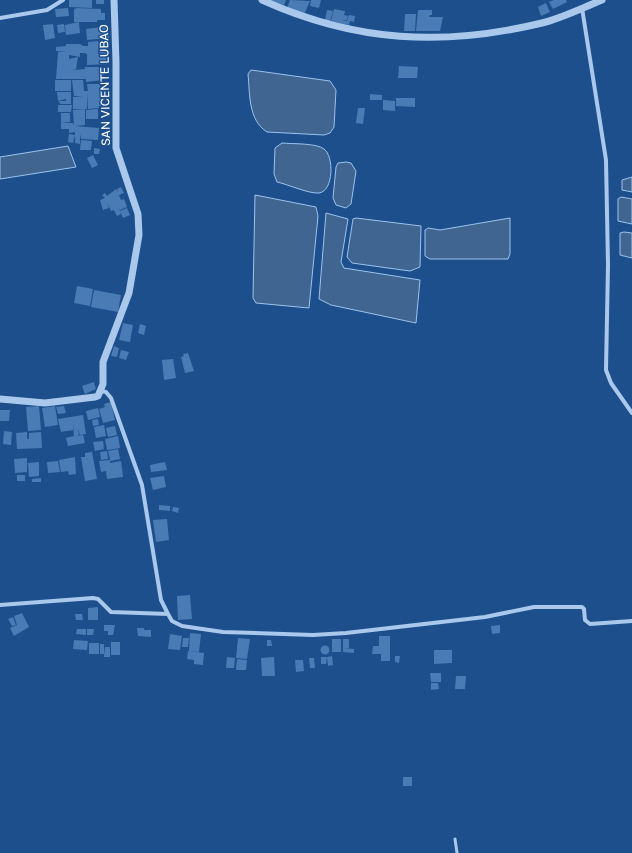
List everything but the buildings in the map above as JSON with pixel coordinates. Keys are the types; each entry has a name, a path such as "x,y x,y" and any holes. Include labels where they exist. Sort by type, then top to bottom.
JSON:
{"street":[{"path":"0,18 47,10 63,0"},
{"name":"SAN VICENTE LUBAO","path":"101,391 103,381 103,362 129,292 139,230 138,214 116,148 114,0"},
{"path":"262,0 293,14 315,21 362,32 410,38 451,38 492,33 543,23 602,0"},
{"path":"582,8 606,160 608,265 606,370 611,383 632,413"},
{"path":"0,399 45,403 95,397 100,394 101,391 106,392 111,398 139,472 161,600 172,621 182,626 223,632 313,635 346,633 484,617 534,608 582,607 584,609 585,620 590,624 632,621"},
{"path":"0,604 93,598 98,600 111,612 168,614"}],"lane":[{"path":"455,839 457,853"}],"water":[{"path":"251,70 330,81 336,90 334,127 330,133 324,135 267,132 256,121 253,114 248,74"},
{"path":"282,143 310,145 324,149 330,159 331,173 328,186 324,191 315,193 277,182 274,174 275,148"},
{"path":"68,146 76,167 0,179 0,157"},
{"path":"338,163 351,163 356,171 351,204 346,208 336,205 333,198 336,167"},
{"path":"632,177 632,192 622,190 622,180"},
{"path":"255,195 316,207 318,216 309,308 256,303 253,298"},
{"path":"621,197 632,199 632,224 618,221 618,199"},
{"path":"326,213 348,219 341,262 344,268 420,280 416,323 331,305 319,299"},
{"path":"356,218 421,226 420,267 410,271 352,263 347,257 353,219"},
{"path":"510,218 510,254 508,259 430,259 425,256 425,230 428,228 440,230"},
{"path":"620,233 632,233 632,258 620,255"}]}
